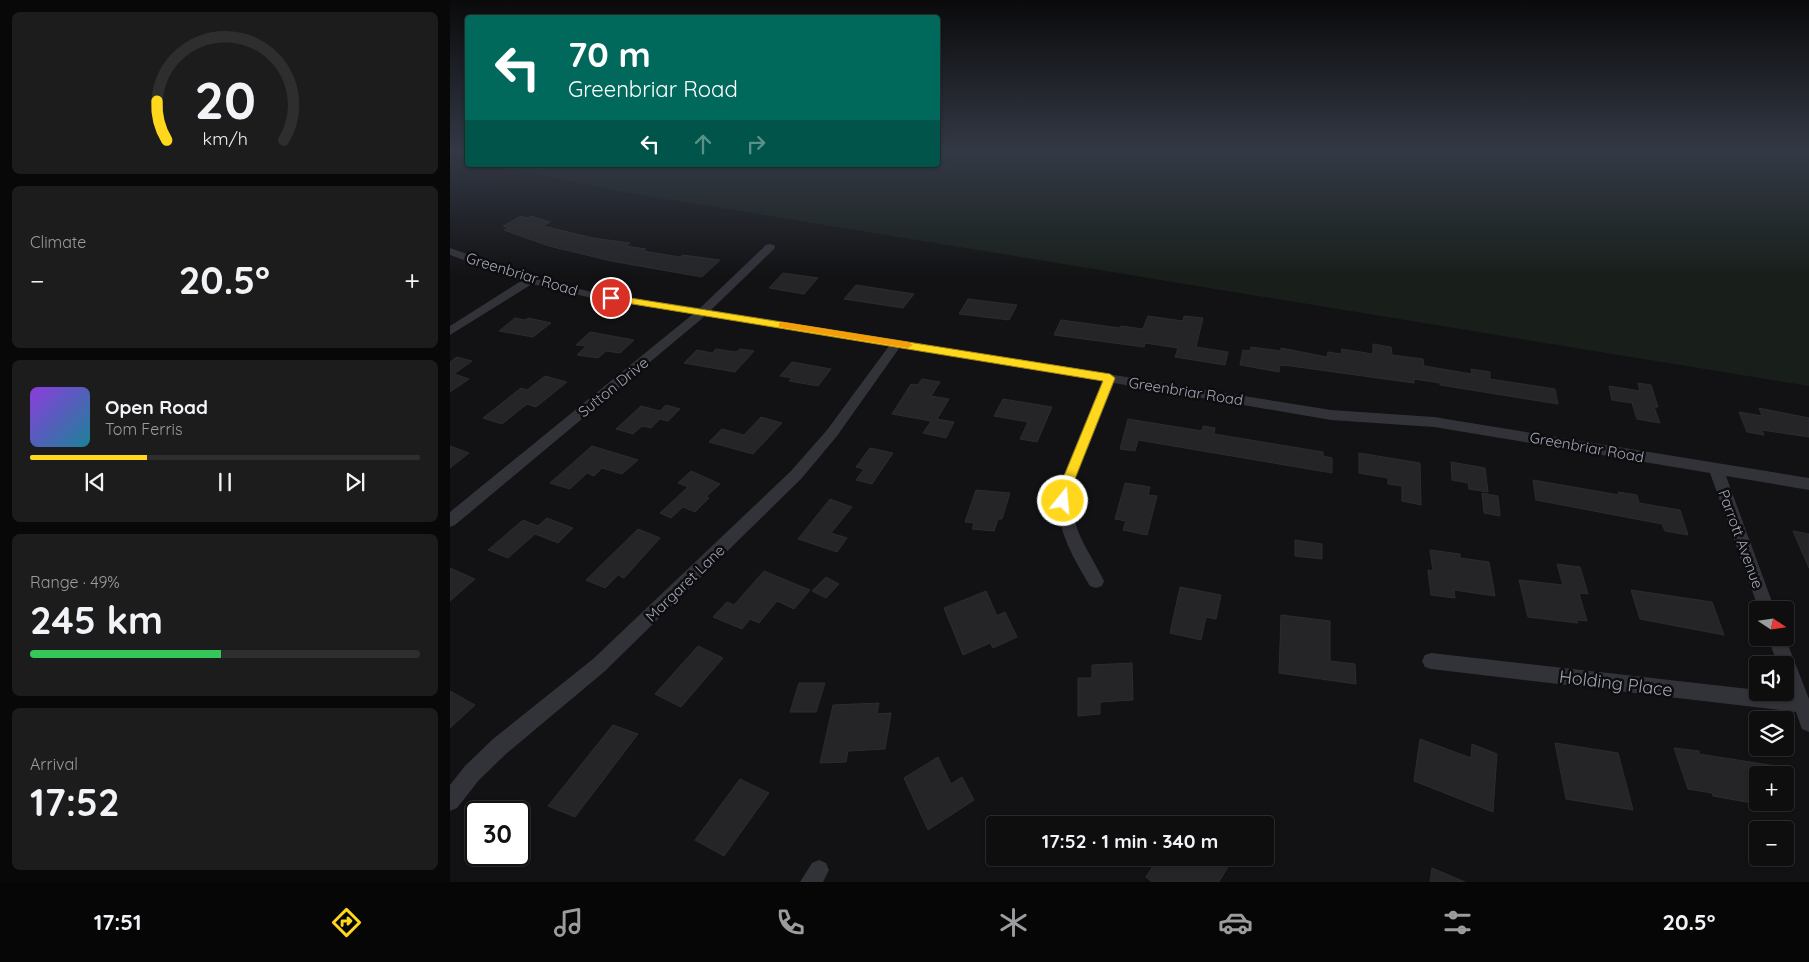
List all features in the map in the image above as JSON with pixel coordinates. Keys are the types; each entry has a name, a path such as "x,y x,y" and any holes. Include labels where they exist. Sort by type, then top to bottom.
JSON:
{"street":[{"name":"Sutton Drive","path":"450,520 702,312 770,247"},
{"name":"Greenbriar Road","path":"450,251 530,280 592,295 898,343 1331,415 1434,422 1809,484"},
{"path":"450,330 530,280"},
{"name":"Margaret Lane","path":"450,801 472,773 500,746 599,665 796,475 832,433 898,343"},
{"path":"1096,581 1070,536 1063,501 1066,486 1110,378"},
{"name":"Parrott Avenue","path":"1716,469 1764,601"},
{"path":"1779,646 1809,723"},
{"name":"Holding Place","path":"1431,662 1802,704"}],"shaded area":[{"path":"636,194 1809,194 1809,386"}],"building":[{"path":"521,216 528,218 531,216 550,222 543,226 593,238 630,243 626,246 646,249 643,251 680,257 683,255 720,260 702,277 611,261 549,246 504,230 509,228 503,226"},
{"path":"783,273 818,278 804,294 769,288"},
{"path":"856,285 914,294 903,308 844,299"},
{"path":"968,299 1017,305 1009,320 959,314"},
{"path":"1148,316 1183,321 1184,316 1203,318 1196,347 1228,352 1225,365 1175,357 1178,348 1145,343 1144,347 1054,335 1061,320 1120,328 1121,326 1143,329"},
{"path":"515,318 525,320 528,318 551,323 533,337 499,331"},
{"path":"590,332 634,340 620,353 606,351 598,358 577,355 586,346 576,345"},
{"path":"1373,344 1391,347 1392,355 1423,359 1424,366 1472,374 1471,369 1490,372 1490,379 1555,389 1558,404 1414,379 1414,383 1291,366 1280,365 1279,372 1240,365 1243,350 1250,351 1251,347 1281,351 1281,348 1327,357 1328,352 1341,354 1342,349 1373,354"},
{"path":"716,349 736,352 740,349 754,351 735,372 684,363 697,350 712,353"},
{"path":"457,357 472,361 454,374 469,379 450,392 450,362"},
{"path":"792,362 831,369 818,386 789,381 792,378 780,376"},
{"path":"545,376 567,382 536,407 527,404 502,424 483,418 521,388 527,390"},
{"path":"922,379 940,382 931,396 949,399 937,419 954,422 946,438 923,433 931,421 892,414 911,384 918,385"},
{"path":"1638,383 1651,385 1658,407 1654,407 1660,423 1637,419 1632,403 1612,400 1609,386 1640,391"},
{"path":"1003,399 1052,407 1037,442 1020,439 1028,422 994,416"},
{"path":"666,405 680,409 668,421 660,419 651,428 642,426 633,434 616,429 641,406 660,411"},
{"path":"1759,408 1809,418 1809,437 1762,430 1764,435 1747,432 1739,412 1762,416"},
{"path":"761,417 782,423 753,454 709,442 722,429 744,435"},
{"path":"1128,419 1202,431 1203,426 1215,428 1214,434 1323,452 1323,456 1332,458 1332,473 1138,440 1135,451 1120,449"},
{"path":"450,446 469,453 450,468"},
{"path":"592,446 638,460 622,474 602,468 594,476 587,473 570,489 550,483"},
{"path":"870,448 893,453 872,484 856,480 864,469 856,467"},
{"path":"1359,453 1420,463 1421,505 1402,501 1402,486 1388,484 1388,478 1359,473"},
{"path":"1451,462 1485,468 1488,492 1469,489 1468,483 1452,480"},
{"path":"691,471 720,484 706,497 709,498 695,512 683,507 671,518 660,513 688,487 678,483"},
{"path":"1533,480 1619,495 1618,492 1637,495 1639,503 1680,510 1688,535 1665,531 1662,524 1536,500"},
{"path":"1125,483 1150,487 1148,495 1157,496 1147,535 1123,530 1126,521 1115,519"},
{"path":"976,490 1010,493 1002,519 998,519 994,531 972,529 974,523 965,522"},
{"path":"1482,493 1498,496 1500,516 1484,513"},
{"path":"830,499 852,507 831,533 847,538 837,552 798,539"},
{"path":"547,518 573,528 558,543 535,534 508,558 488,550 523,520 538,526"},
{"path":"638,529 660,538 624,578 618,575 605,588 586,580"},
{"path":"1793,531 1809,534 1809,568"},
{"path":"1295,540 1322,544 1322,559 1295,556"},
{"path":"1430,550 1460,554 1460,558 1489,562 1495,596 1454,590 1455,598 1431,595 1428,570 1433,571"},
{"path":"1557,564 1580,567 1588,594 1579,593 1587,621 1576,620 1578,623 1528,617 1519,580 1563,585"},
{"path":"450,568 475,579 450,601"},
{"path":"764,571 810,590 794,609 777,601 759,623 750,619 742,629 713,617 727,602 734,605"},
{"path":"826,577 839,584 826,598 812,591"},
{"path":"1180,587 1221,595 1216,619 1206,617 1201,640 1170,633"},
{"path":"1631,590 1712,602 1724,635 1640,619"},
{"path":"986,591 997,616 1005,612 1017,637 993,648 990,643 963,655 944,608"},
{"path":"1281,615 1330,621 1330,661 1355,664 1356,684 1279,673"},
{"path":"698,646 723,658 681,707 655,694"},
{"path":"1132,663 1133,700 1100,702 1100,714 1078,716 1078,678 1092,678 1092,665"},
{"path":"799,683 825,683 816,712 790,712"},
{"path":"450,691 475,705 450,728"},
{"path":"879,703 877,714 891,713 885,749 848,751 846,762 820,763 833,705"},
{"path":"613,725 638,734 575,817 548,806"},
{"path":"1420,739 1471,758 1472,744 1497,754 1493,812 1414,781"},
{"path":"1555,743 1618,753 1633,810 1566,799"},
{"path":"1674,748 1699,751 1699,754 1776,766 1749,766 1749,802 1688,789"},
{"path":"938,757 951,784 962,777 974,800 928,830 904,778"},
{"path":"740,779 769,793 724,856 695,840"},
{"path":"1153,866 1228,866 1219,882 1152,882 1146,877"},
{"path":"1432,868 1465,882 1430,882"}],"slow traffic":[{"path":"783,325 908,345"}],"route":[{"path":"611,298 1110,378 1066,486 1063,501"}]}
